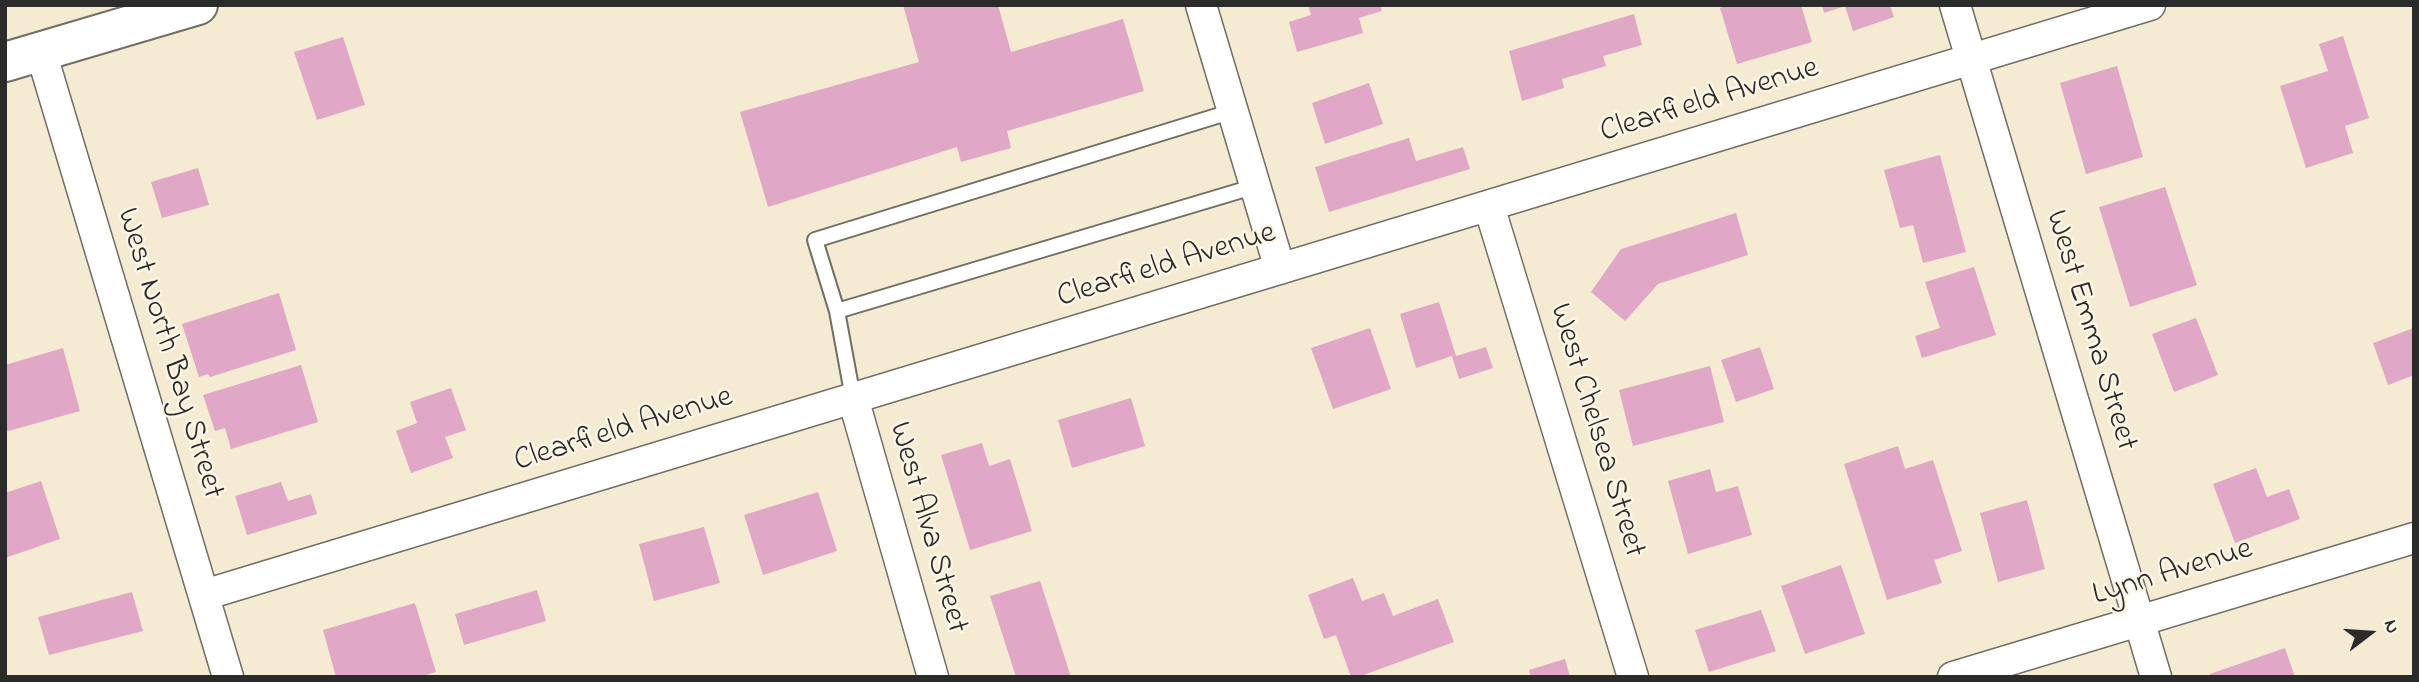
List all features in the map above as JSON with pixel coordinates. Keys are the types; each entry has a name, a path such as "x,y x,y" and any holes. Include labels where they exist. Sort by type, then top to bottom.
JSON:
{"street":[{"path":"23,57 198,5"},
{"path":"1201,5 1280,269"},
{"name":"West Emma Street","path":"1955,5 2156,677"},
{"name":"Clearfield Avenue","path":"204,595 2150,5"},
{"name":"West North Bay Street","path":"23,57 204,595 228,677"},
{"name":"West Chelsea Street","path":"1489,206 1633,677"},
{"name":"West Alva Street","path":"853,398 933,677"},
{"name":"Lynn Avenue","path":"1953,677 2414,538"}],"lane":[{"path":"853,398 837,311 815,240 1233,111"},
{"path":"837,311 1256,186"}],"building":[{"path":"903,5 998,5 1011,52 1123,19 1144,91 1007,131 1011,148 961,162 957,147 768,207 740,112 919,62"},
{"path":"1308,5 1380,5 1382,11 1359,18 1363,33 1297,52 1289,22 1311,15"},
{"path":"1728,5 1801,5 1812,42 1737,64 1720,8"},
{"path":"1822,5 1890,5 1894,17 1853,31 1845,6 1824,13"},
{"path":"1634,14 1642,45 1603,56 1606,66 1562,79 1564,88 1522,101 1509,51"},
{"path":"2343,36 2369,118 2345,126 2353,153 2306,168 2280,86 2328,71 2319,44"},
{"path":"343,37 365,105 317,120 294,52"},
{"path":"2117,66 2143,157 2086,174 2060,83"},
{"path":"1369,83 1383,124 1325,144 1312,103"},
{"path":"1409,138 1416,161 1463,147 1470,169 1329,212 1315,167"},
{"path":"1940,155 1966,252 1923,263 1913,225 1900,228 1884,170"},
{"path":"198,168 209,205 162,218 151,182"},
{"path":"2165,187 2197,285 2130,307 2099,207"},
{"path":"1736,213 1748,255 1658,284 1625,321 1591,292 1621,249"},
{"path":"1974,267 1996,335 1922,358 1915,336 1940,328 1925,282"},
{"path":"279,293 296,350 210,377 208,374 199,377 182,324"},
{"path":"1439,302 1456,356 1486,347 1493,368 1459,379 1452,356 1416,368 1400,314"},
{"path":"2196,318 2218,375 2174,392 2152,334"},
{"path":"1370,328 1391,389 1333,409 1311,348"},
{"path":"2414,328 2414,375 2388,385 2373,343"},
{"path":"1760,347 1774,389 1736,402 1721,360"},
{"path":"63,348 80,411 5,432 5,365"},
{"path":"301,365 318,422 231,449 225,428 215,431 203,395"},
{"path":"1710,366 1724,422 1633,446 1619,390"},
{"path":"451,388 466,430 445,437 453,458 411,473 396,431 417,423 410,402"},
{"path":"1131,398 1145,446 1072,468 1058,420"},
{"path":"982,443 989,466 1010,459 1032,531 970,550 941,455"},
{"path":"1898,446 1905,469 1933,460 1962,551 1934,560 1942,583 1887,600 1844,464"},
{"path":"2256,468 2267,497 2289,489 2300,519 2235,543 2213,484"},
{"path":"1710,469 1716,492 1738,486 1752,535 1688,554 1668,481"},
{"path":"41,481 60,539 5,558 5,493"},
{"path":"281,482 288,501 311,494 317,514 247,535 235,496"},
{"path":"818,492 837,551 763,575 744,515"},
{"path":"2027,500 2045,569 1998,582 1980,513"},
{"path":"704,527 720,583 654,601 639,544"},
{"path":"1841,565 1865,634 1805,654 1781,586"},
{"path":"1353,578 1362,601 1384,593 1393,616 1438,599 1454,642 1358,677 1351,677 1336,635 1324,639 1308,595"},
{"path":"1040,581 1071,677 1016,677 990,596"},
{"path":"537,590 546,621 464,645 455,614"},
{"path":"132,592 143,631 49,655 38,617"},
{"path":"415,603 436,672 419,677 336,677 323,630"},
{"path":"1761,610 1776,651 1709,672 1695,630"},
{"path":"2285,648 2295,677 2211,677 2210,674"},
{"path":"1565,659 1570,677 1531,677 1529,670"}]}
